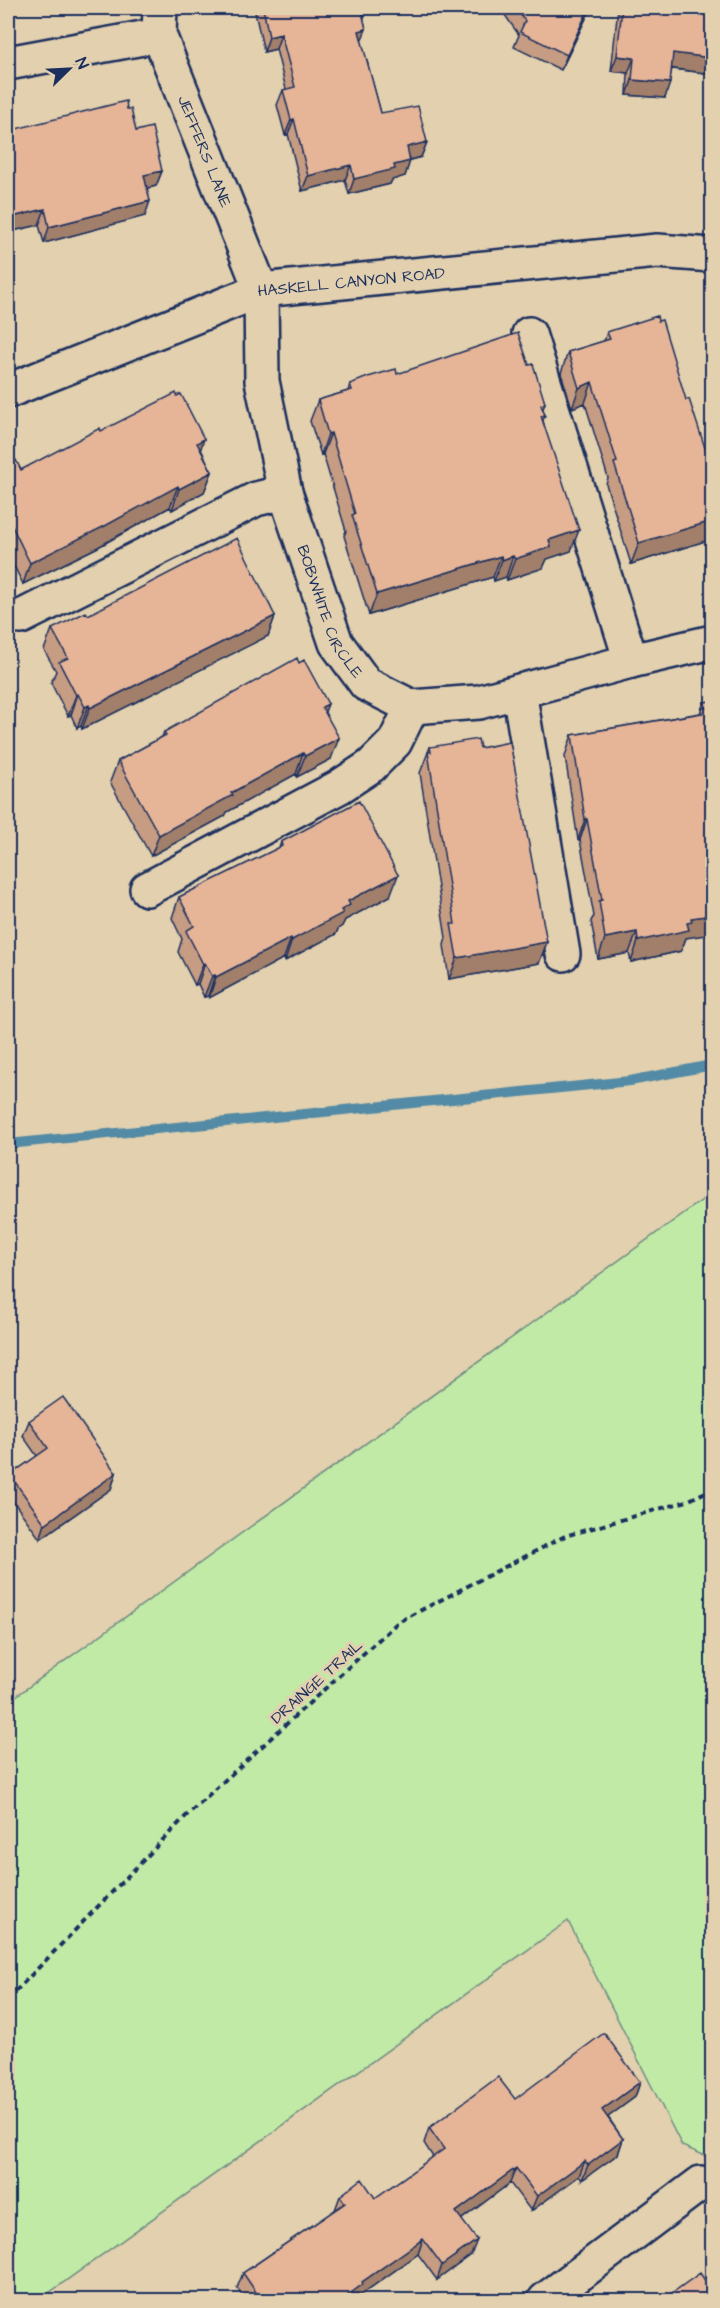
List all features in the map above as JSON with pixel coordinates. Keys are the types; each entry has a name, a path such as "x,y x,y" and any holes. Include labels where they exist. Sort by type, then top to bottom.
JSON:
{"street":[{"path":"8,63 160,21"},
{"name":"JEFFERS LANE","path":"160,21 261,290"},
{"name":"HASKELL CANYON ROAD","path":"8,391 261,290 657,251 712,255"},
{"name":"BOBWHITE CIRCLE","path":"261,290 262,381 285,492 336,642 366,684 412,707"},
{"path":"529,334 631,661"},
{"path":"21,617 256,499 285,492"},
{"path":"147,889 339,787 370,766 395,742 412,707 479,702 712,642"},
{"path":"519,691 563,954"},
{"path":"545,2301 701,2183"}],"path":[{"name":"DRAINGE TRAIL","path":"8,1999 190,1812 398,1623 566,1536 687,1501 712,1489"}],"green space":[{"path":"712,1193 712,2168 706,2156 682,2146 568,1921 39,2300 8,2300 8,1702"}],"building":[{"path":"263,8 361,8 366,29 359,31 381,113 418,106 427,142 407,147 410,161 394,165 395,169 354,179 351,165 308,176 294,119 291,120 283,90 295,87 281,34 269,37"},
{"path":"516,8 589,8 567,55 520,32 525,21"},
{"path":"622,8 712,8 712,58 673,53 670,83 632,80 634,58 617,56"},
{"path":"126,101 127,109 131,109 136,131 152,127 162,171 144,175 150,201 49,227 45,209 8,218 8,131"},
{"path":"657,316 658,321 662,320 686,400 689,399 707,454 712,453 712,521 639,543 592,382 579,388 568,352 610,339 607,332"},
{"path":"518,333 529,365 533,364 545,403 541,405 545,415 541,416 579,530 549,540 551,547 515,559 513,556 502,560 501,556 377,594 352,515 355,514 331,433 328,434 318,400 352,390 350,384 368,377 396,369 397,374"},
{"path":"176,393 177,396 181,394 204,439 197,443 212,472 179,489 178,486 30,563 8,518 8,464 16,460 21,470 100,428 101,431"},
{"path":"237,538 275,616 90,708 89,705 85,707 59,662 68,658 52,629 86,612 88,615"},
{"path":"297,658 299,663 304,660 328,704 322,707 339,738 305,756 303,753 231,793 233,795 159,835 118,761 166,735 164,732"},
{"path":"712,701 712,915 691,918 692,922 687,923 689,930 638,941 637,932 605,938 599,901 602,900 587,819 585,819 572,735 703,713 704,702"},
{"path":"478,739 480,748 510,742 547,942 457,958 451,924 455,924 428,752 431,752 430,747"},
{"path":"359,801 398,875 348,901 350,905 341,910 343,913 216,977 212,976 186,931 194,926 179,897 282,846 281,842"},
{"path":"63,1397 116,1473 45,1524 10,1475 48,1448 29,1421"},
{"path":"604,2033 640,2082 602,2110 623,2139 588,2165 585,2161 537,2196 516,2168 456,2212 477,2240 442,2265 423,2239 362,2282 363,2284 340,2301 254,2301 253,2298 258,2295 243,2273 345,2203 340,2196 362,2179 375,2198 444,2149 429,2128 498,2077 515,2099"},
{"path":"700,2273 712,2291 712,2301 667,2301 665,2298"}],"waterway":[{"path":"8,1144 630,1081 712,1065"}]}
